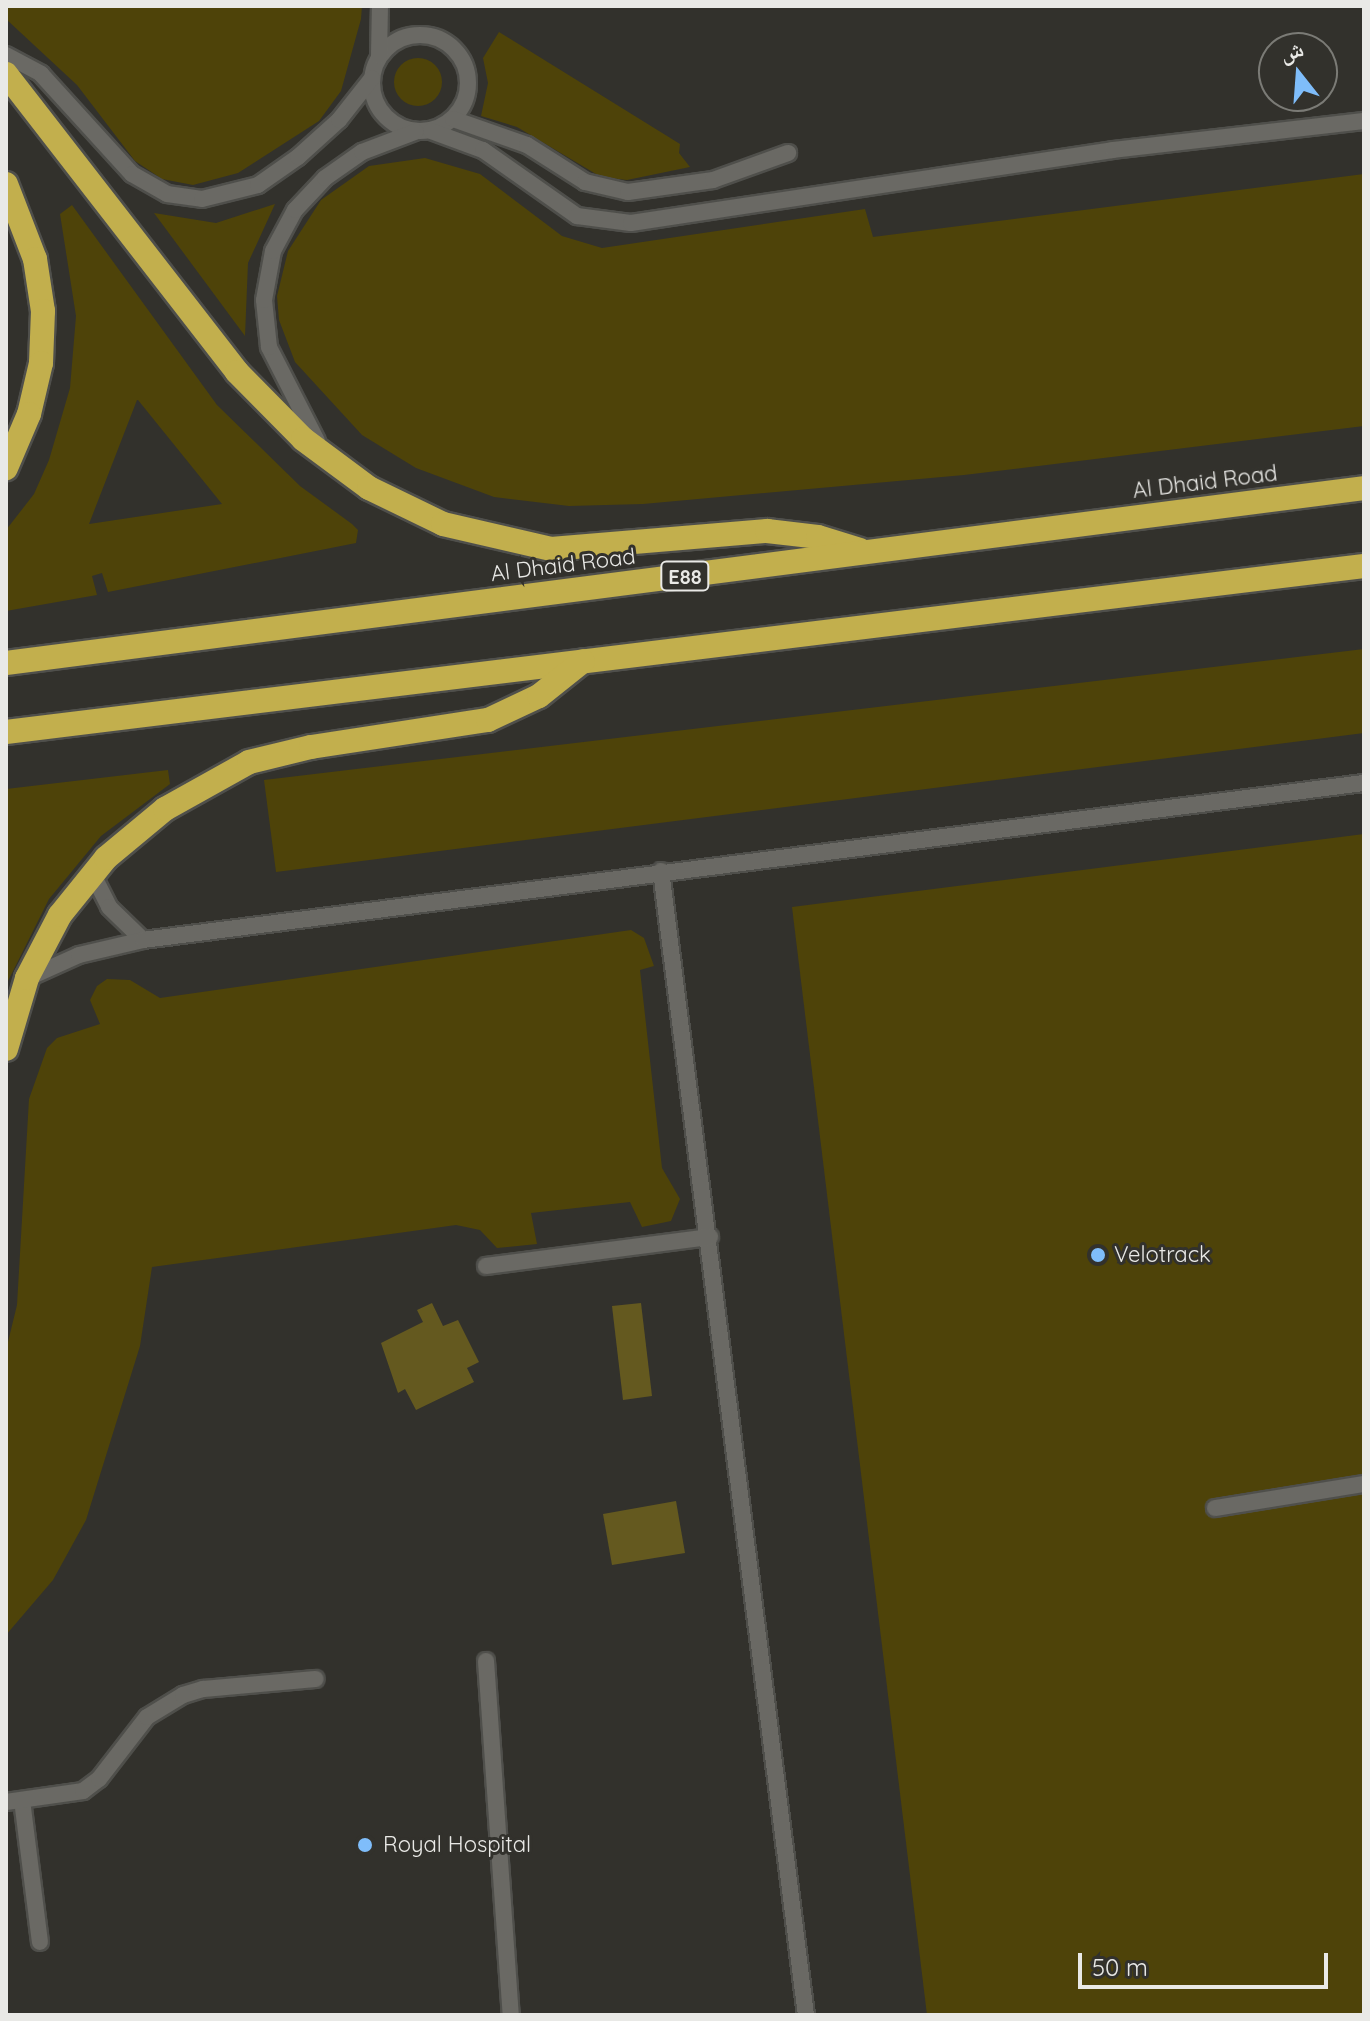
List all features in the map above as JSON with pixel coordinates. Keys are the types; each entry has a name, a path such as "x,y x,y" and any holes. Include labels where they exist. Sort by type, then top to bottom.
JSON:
{"highway":[{"path":"6,74 237,372 334,465 405,508 514,544 592,547 767,531 818,537 866,553"},
{"path":"6,184 35,259 43,311 41,363 29,414 6,468"},
{"name":"Al Dhaid Road","path":"6,663 1364,488"},
{"path":"6,732 1364,566"},
{"path":"6,1049 27,978 60,915 92,873 165,809 249,762 311,747 488,720 539,696 583,661"}],"lane":[{"path":"6,55 41,74 132,174 167,194 202,199 258,185 298,157 339,120 372,78 378,58 380,6"},
{"path":"334,465 276,369 265,325 266,275 283,228 325,178 362,152 453,119 465,100 468,75 447,43 410,36 378,58"},
{"path":"372,78 378,108 388,120 483,150 562,208 594,221 631,223 1113,150 1364,121"},
{"path":"453,119 527,145 585,182 628,192 713,180 788,153"},
{"path":"27,978 79,955 143,940 1364,783"},
{"path":"661,871 710,1237 806,2015"},
{"path":"92,873 109,907 143,940"},
{"path":"486,1266 710,1237"},
{"path":"1215,1508 1364,1484"},
{"path":"486,1661 511,2015"},
{"path":"40,1942 14,1801 83,1791 99,1779 147,1717 183,1695 203,1689 316,1679"}],"shaded area":[{"path":"6,6 362,6 341,91 319,121 238,173 193,185 162,179 135,161 77,85 6,19"},
{"path":"499,32 680,144 679,153 690,167 627,180 601,177 517,127 481,116 488,83 483,58"},
{"path":"418,58 435,65 442,82 435,99 418,106 401,99 394,82 401,65"},
{"path":"425,158 480,174 562,236 602,248 865,209 873,237 1364,174 1364,426 964,475 643,504 569,506 494,497 416,468 362,435 295,362 279,320 277,296 288,251 321,200 369,166"},
{"path":"275,204 248,263 245,336 154,213 216,223"},
{"path":"72,205 217,405 300,486 352,524 358,530 356,543 108,592 102,573 92,576 97,595 6,611 6,530 34,494 49,460 70,388 76,316 60,214","holes":["138,400 222,504 89,524"]},
{"path":"1364,649 1364,733 276,872 264,780"},
{"path":"168,770 170,784 101,836 49,899 6,985 6,789"},
{"name":"Velotrack","path":"1364,834 1364,2015 927,2015 792,907"},
{"path":"631,930 644,938 654,966 640,970 662,1168 680,1199 671,1221 642,1227 630,1202 531,1213 537,1244 497,1248 480,1230 456,1225 152,1267 140,1346 86,1520 53,1580 6,1635 6,1350 17,1305 29,1099 47,1048 57,1038 100,1024 90,1000 97,986 107,979 130,980 160,998"}],"building":[{"path":"432,1303 443,1326 458,1320 479,1362 467,1368 474,1382 416,1410 405,1389 398,1393 381,1343 423,1322 417,1310"},
{"path":"641,1303 652,1396 623,1400 612,1306"},
{"path":"676,1501 685,1553 612,1565 603,1514"}],"place":[{"name":"Velotrack","path":"1098,1255"},
{"name":"Royal Hospital","path":"365,1845"}]}
